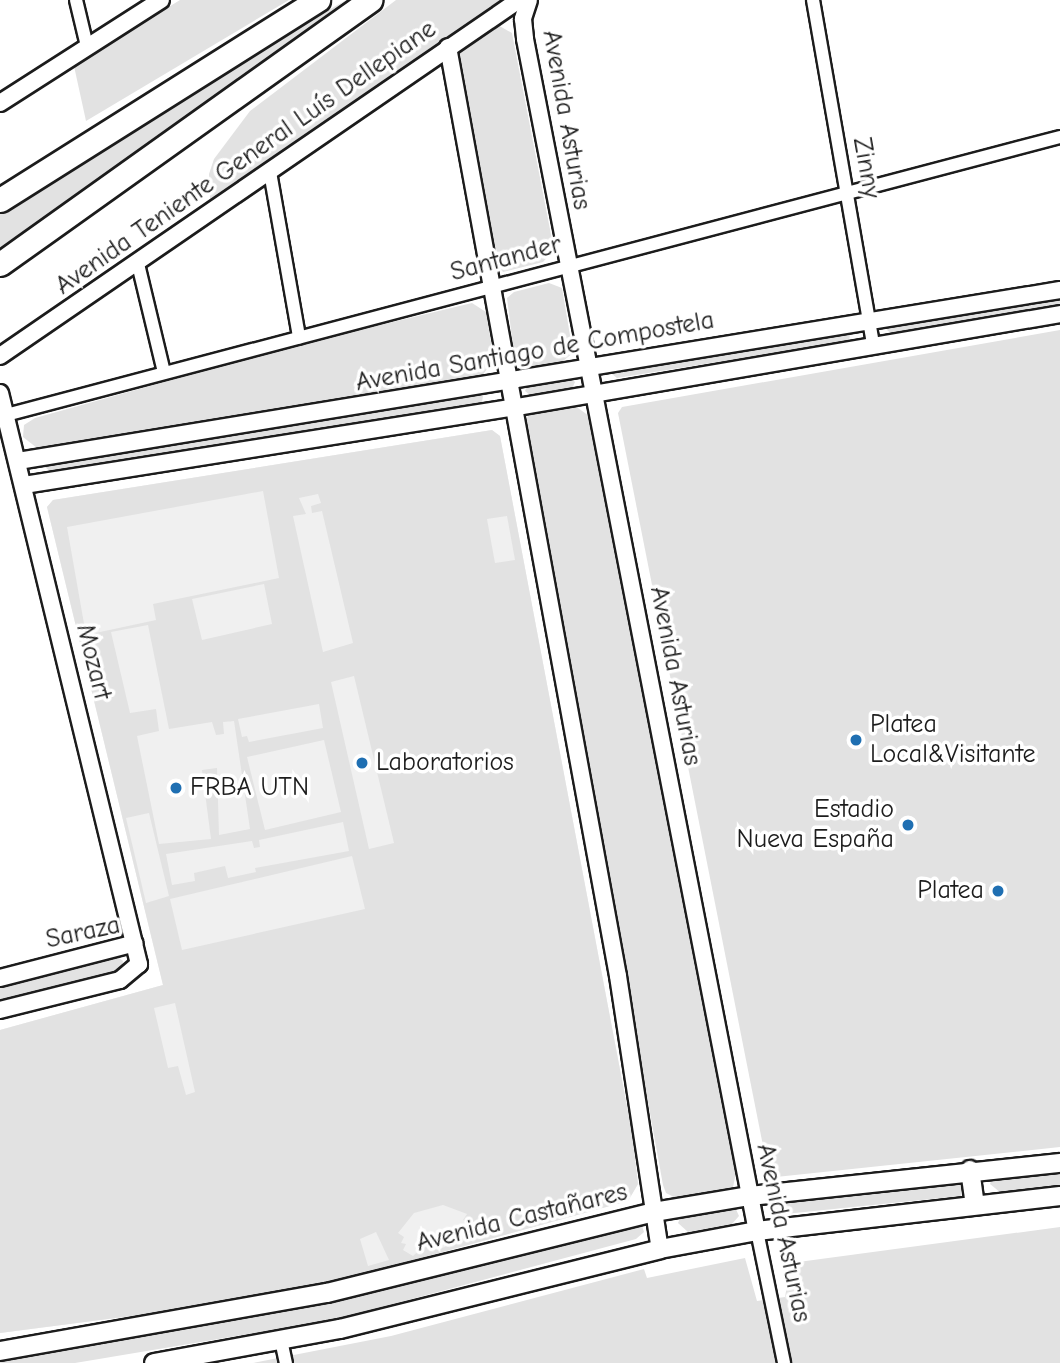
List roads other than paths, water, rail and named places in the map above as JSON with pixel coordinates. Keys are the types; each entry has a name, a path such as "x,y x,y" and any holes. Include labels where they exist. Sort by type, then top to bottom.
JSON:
{"highway":[{"path":"0,200 318,0"},
{"path":"0,264 370,0"}],"main road":[{"name":"Avenida Castañares","path":"0,1351 327,1293 654,1212 750,1196 970,1170 1060,1163"},
{"path":"970,1170 975,1204"},
{"path":"154,1363 340,1329 660,1249 757,1231 1060,1196"}],"street":[{"path":"76,0 87,47"},
{"path":"0,103 161,0"},
{"name":"Avenida Teniente General Luís Dellepiane","path":"0,356 138,264 519,0"},
{"name":"Avenida Asturias","path":"529,0 523,19 525,39 567,266 784,1363"},
{"name":"Zinny","path":"813,0 873,343"},
{"path":"448,47 507,384 618,976 660,1249"},
{"name":"Santander","path":"6,415 1060,137"},
{"path":"270,172 299,337"},
{"path":"138,264 164,372"},
{"name":"Avenida Santiago de Compostela","path":"18,461 507,384 588,368 1060,290"},
{"name":"Avenida Santiago de Compostela","path":"24,485 512,408 873,343 1060,314"},
{"name":"Mozart","path":"0,393 135,943"},
{"name":"Saraza","path":"0,978 135,943 136,971 120,980 0,1010"},
{"path":"281,1340 286,1363"}],"place":[{"name":"Platea Local&Visitante","path":"856,740"},
{"name":"Laboratorios","path":"362,763"},
{"name":"FRBA UTN","path":"176,788"},
{"name":"Estadio Nueva España","path":"908,825"},
{"name":"Platea","path":"998,891"}]}
